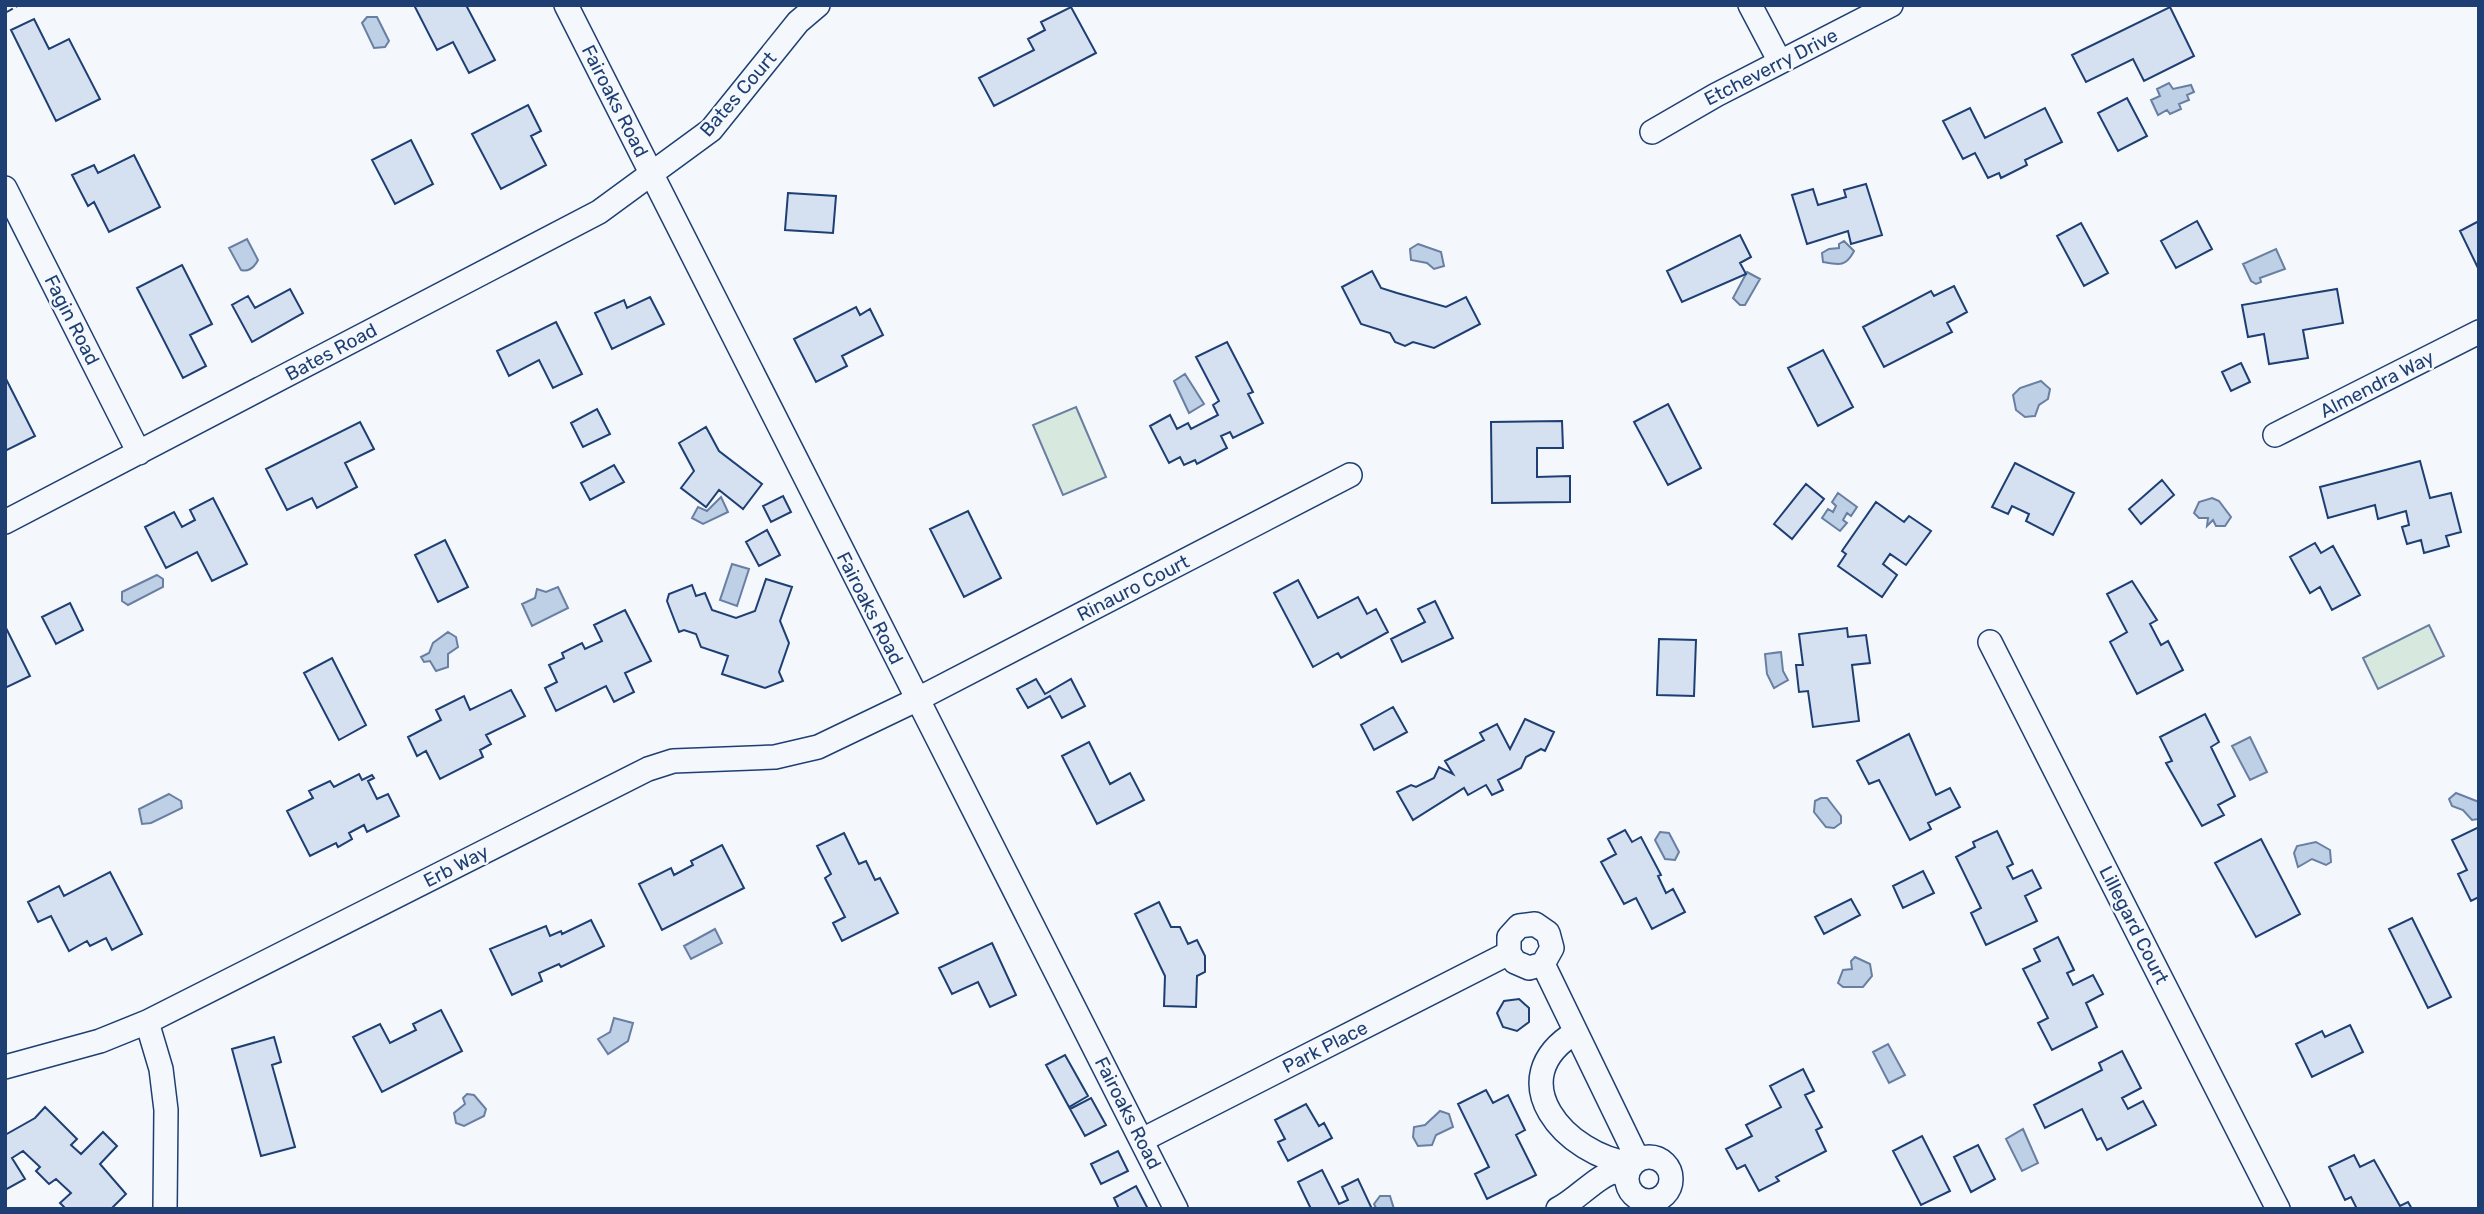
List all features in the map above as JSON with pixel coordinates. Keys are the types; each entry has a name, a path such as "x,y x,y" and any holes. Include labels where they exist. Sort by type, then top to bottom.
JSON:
{"street":[{"name":"Fairoaks Road","path":"566,5 916,700 1177,1209"},
{"name":"Bates Court","path":"652,176 710,130 798,22 818,5"},
{"path":"1750,5 1780,62"},
{"name":"Etcheverry Drive","path":"1652,132 1889,6"},
{"name":"Bates Road","path":"5,522 599,212 652,176"},
{"name":"Fagin Road","path":"5,188 139,453"},
{"name":"Almendra Way","path":"2275,435 2479,332"},
{"name":"Rinauro Court","path":"916,700 1350,475"},
{"name":"Lillegard Court","path":"1990,642 2278,1209"},
{"name":"Erb Way","path":"5,1067 100,1041 147,1022 648,769 673,761 775,757 818,747 916,700"},
{"path":"1535,924 1548,933 1552,948 1543,964 1529,968 1515,962 1509,953 1509,937 1519,926 1535,924"},
{"name":"Park Place","path":"1142,1140 1509,953"},
{"path":"1543,964 1576,1032 1632,1167 1631,1193 1645,1201 1659,1204 1671,1179 1665,1164 1652,1157 1632,1167 1609,1172 1558,1209"},
{"path":"147,1022 161,1069 166,1110 165,1209"},
{"path":"1576,1032 1558,1043 1547,1056 1541,1072 1540,1087 1552,1115 1570,1139 1615,1162 1632,1167"}],"shaded area":[{"path":"1076,407 1106,477 1063,495 1033,425"},
{"path":"2429,625 2444,656 2378,689 2363,658"}],"water":[{"path":"367,17 377,17 389,41 385,47 374,48 362,23"},
{"path":"2169,83 2173,89 2191,85 2194,92 2187,95 2189,100 2179,104 2181,109 2170,114 2167,110 2158,115 2151,100 2160,96 2157,89"},
{"path":"247,239 258,260 251,269 241,270 229,248"},
{"path":"1844,241 1854,251 1848,260 1838,264 1823,262 1822,253 1839,248 1839,244"},
{"path":"1418,244 1441,252 1444,266 1434,269 1427,263 1411,260 1410,249"},
{"path":"2276,249 2285,269 2260,278 2261,282 2256,284 2251,281 2243,264"},
{"path":"1747,272 1760,279 1745,305 1740,305 1733,298"},
{"path":"1185,374 1204,404 1189,413 1174,381"},
{"path":"2041,381 2050,389 2048,399 2039,405 2035,416 2025,417 2016,410 2013,395 2020,388"},
{"path":"1838,493 1857,507 1851,516 1847,513 1843,520 1847,523 1840,531 1822,518 1828,509 1833,512 1836,506 1832,502"},
{"path":"721,497 728,512 703,524 692,518 698,507 707,511"},
{"path":"2212,498 2219,501 2231,517 2225,526 2216,526 2213,520 2207,526 2208,518 2199,518 2194,513 2199,502"},
{"path":"732,564 749,569 737,606 720,600"},
{"path":"157,575 163,579 163,587 128,605 122,601 122,592"},
{"path":"558,587 568,608 532,626 522,604 535,598 537,589 546,592"},
{"path":"448,632 456,637 458,647 448,654 448,667 436,671 430,661 424,662 421,657 429,653 433,643"},
{"path":"1781,652 1783,671 1788,680 1774,688 1767,674 1765,654"},
{"path":"2250,737 2267,772 2250,780 2232,746"},
{"path":"2456,793 2479,802 2479,819 2472,820 2463,810 2452,806 2449,799"},
{"path":"169,794 181,801 182,808 151,823 142,824 139,809"},
{"path":"1827,798 1841,816 1841,823 1834,828 1826,827 1814,812 1815,801"},
{"path":"1660,832 1669,833 1679,852 1675,860 1665,859 1655,840"},
{"path":"2316,842 2330,850 2331,862 2326,865 2312,859 2298,867 2294,853 2297,846"},
{"path":"715,929 722,943 691,959 684,946"},
{"path":"1855,957 1870,964 1872,976 1863,987 1843,987 1838,983 1843,970 1852,969 1851,961"},
{"path":"614,1018 633,1023 628,1041 608,1054 598,1039 610,1032"},
{"path":"1888,1044 1905,1075 1889,1083 1873,1052"},
{"path":"467,1094 474,1095 486,1109 484,1116 464,1126 456,1123 454,1113 465,1104 463,1098"},
{"path":"1440,1111 1449,1114 1453,1127 1436,1135 1432,1145 1418,1146 1413,1137 1414,1127 1425,1125"},
{"path":"2023,1129 2038,1163 2022,1171 2006,1139"},
{"path":"1380,1196 1390,1196 1394,1209 1376,1208 1374,1204"}],"building":[{"path":"414,5 466,5 495,60 469,73 453,42 437,50"},
{"path":"1071,7 1096,53 994,106 979,78 1034,50 1028,39 1045,30 1041,22"},
{"path":"2170,7 2194,56 2144,81 2133,59 2086,82 2072,55"},
{"path":"34,19 49,49 69,39 100,99 56,121 11,30"},
{"path":"2127,98 2147,136 2118,151 2098,113"},
{"path":"528,105 541,131 531,136 546,165 501,189 472,134"},
{"path":"1970,108 1985,138 2045,108 2062,142 2025,160 2027,165 2001,178 1999,173 1988,178 1975,153 1963,159 1943,121"},
{"path":"411,140 433,184 395,204 372,160"},
{"path":"134,155 160,207 109,232 94,202 88,206 72,175 94,165 98,173"},
{"path":"1866,184 1882,235 1851,244 1848,231 1807,244 1792,195 1813,189 1818,205 1846,197 1844,190"},
{"path":"788,193 836,196 833,233 785,230"},
{"path":"2197,221 2212,249 2176,268 2161,241"},
{"path":"2479,221 2479,268 2478,268 2460,231"},
{"path":"2081,223 2108,273 2084,286 2057,236"},
{"path":"1740,235 1751,257 1740,263 1746,274 1682,302 1667,271"},
{"path":"182,265 212,324 190,335 206,366 183,378 137,288"},
{"path":"1372,271 1381,288 1446,307 1466,297 1480,324 1434,348 1413,342 1405,346 1395,342 1390,333 1361,324 1342,287"},
{"path":"1954,286 1967,312 1947,323 1952,332 1884,367 1863,327 1931,291 1934,296"},
{"path":"290,289 303,313 252,342 232,305 248,296 255,308"},
{"path":"2337,289 2343,323 2303,330 2308,358 2269,364 2264,334 2248,337 2242,305"},
{"path":"650,297 664,324 612,349 595,313 624,300 627,308"},
{"path":"856,307 860,315 870,309 883,335 842,356 847,366 816,382 794,339"},
{"path":"556,322 582,374 553,388 539,360 509,376 497,351"},
{"path":"1227,342 1253,392 1248,394 1263,423 1233,438 1230,432 1221,436 1227,448 1197,464 1195,460 1184,465 1180,457 1169,463 1150,426 1170,415 1177,429 1188,423 1191,429 1218,415 1213,405 1219,401 1196,357"},
{"path":"1823,350 1853,407 1818,426 1788,368"},
{"path":"2241,363 2250,382 2231,391 2222,372"},
{"path":"5,377 35,436 5,451"},
{"path":"1668,404 1701,468 1668,485 1634,422"},
{"path":"597,409 610,434 583,447 571,423"},
{"path":"1562,421 1563,448 1537,448 1537,477 1570,476 1570,502 1492,503 1491,422"},
{"path":"360,422 374,449 345,463 357,487 317,508 312,498 287,510 266,469"},
{"path":"706,427 719,451 762,484 743,509 719,490 706,507 681,488 694,471 679,443"},
{"path":"2420,461 2430,498 2451,493 2461,532 2446,536 2449,546 2424,553 2421,540 2407,544 2402,527 2409,525 2406,511 2378,519 2375,505 2328,518 2320,487"},
{"path":"2015,463 2074,493 2053,535 2026,521 2029,514 2012,506 2008,514 1992,507"},
{"path":"614,465 624,482 590,500 581,483"},
{"path":"2162,480 2174,495 2141,524 2129,509"},
{"path":"1806,484 1824,499 1792,539 1774,524"},
{"path":"783,496 791,512 771,522 763,506"},
{"path":"213,498 247,564 212,581 197,552 166,568 145,527 174,512 182,527 195,520 190,510"},
{"path":"1876,502 1904,522 1909,516 1931,531 1906,565 1890,554 1883,564 1897,575 1882,597 1838,566 1846,554 1842,551"},
{"path":"968,511 1001,578 964,597 930,529"},
{"path":"767,530 780,555 759,566 746,542"},
{"path":"445,540 468,587 438,602 415,555"},
{"path":"2315,543 2321,553 2333,546 2360,595 2332,610 2320,587 2310,593 2290,557"},
{"path":"766,579 792,587 780,621 789,643 779,672 783,681 765,688 722,674 728,656 701,647 696,634 684,630 679,632 667,601 669,594 692,585 696,596 705,593 712,610 736,618 755,611"},
{"path":"1298,580 1318,618 1358,597 1367,614 1376,609 1388,632 1341,658 1338,653 1313,667 1274,593"},
{"path":"2132,581 2157,620 2150,624 2161,645 2168,641 2183,670 2137,694 2110,642 2127,632 2107,594"},
{"path":"1435,601 1453,638 1402,662 1391,639 1425,622 1418,609"},
{"path":"70,603 83,630 56,644 42,617"},
{"path":"625,610 651,661 625,673 634,692 614,702 606,686 556,711 545,688 557,682 549,665 564,658 562,653 582,643 585,649 602,641 594,625"},
{"path":"5,626 30,676 5,688"},
{"path":"1847,628 1848,637 1866,635 1870,663 1852,665 1859,721 1813,727 1808,691 1799,692 1796,665 1803,665 1799,634"},
{"path":"1659,639 1696,640 1694,696 1657,695"},
{"path":"332,658 366,725 339,740 304,673"},
{"path":"1036,679 1045,694 1071,679 1085,706 1062,718 1050,696 1028,708 1017,689"},
{"path":"511,690 525,716 486,735 491,744 480,750 483,757 440,779 426,751 417,756 408,737 441,720 436,710 464,696 470,710"},
{"path":"1393,707 1407,732 1374,750 1361,725"},
{"path":"2205,714 2219,742 2211,747 2235,796 2218,805 2224,815 2202,826 2166,763 2172,761 2160,737"},
{"path":"1525,719 1554,732 1545,751 1541,749 1526,757 1521,768 1498,780 1503,790 1492,795 1486,785 1468,795 1464,788 1413,820 1397,792 1434,778 1439,767 1453,774 1445,761 1484,740 1480,733 1497,724 1510,749"},
{"path":"1909,734 1936,795 1950,788 1960,807 1928,823 1931,829 1910,840 1879,780 1869,784 1857,761"},
{"path":"1089,742 1110,784 1130,773 1144,800 1097,824 1062,756"},
{"path":"359,774 362,780 372,775 374,778 368,781 377,799 388,794 399,816 367,832 364,825 349,833 352,839 338,847 336,843 310,856 287,811 313,798 309,791 330,781 334,787"},
{"path":"2479,827 2479,897 2471,901 2458,874 2467,870 2452,840"},
{"path":"1625,830 1632,842 1641,837 1661,875 1658,876 1666,893 1673,889 1685,912 1652,929 1636,898 1624,904 1601,862 1616,854 1608,839"},
{"path":"1997,831 2013,864 2007,867 2013,879 2032,870 2041,888 2025,896 2037,921 1986,945 1971,913 1981,908 1956,857 1975,847 1973,842"},
{"path":"844,833 859,864 866,861 875,880 880,878 898,913 842,941 833,923 845,917 825,878 831,874 817,846"},
{"path":"2261,839 2300,914 2256,937 2215,863"},
{"path":"722,845 744,888 662,930 639,884 671,868 674,875 693,865 691,861"},
{"path":"1923,871 1934,893 1903,908 1893,886"},
{"path":"110,872 142,934 112,950 106,938 90,946 87,941 69,951 51,916 38,922 28,902 59,886 64,896"},
{"path":"1851,899 1860,915 1824,934 1815,917"},
{"path":"1159,902 1171,927 1180,927 1188,944 1197,940 1205,956 1205,972 1197,976 1196,1007 1164,1006 1165,976 1135,914"},
{"path":"2412,918 2451,997 2428,1008 2389,929"},
{"path":"591,920 604,946 561,967 559,964 539,973 542,981 512,995 490,949 546,926 550,936 561,931 562,934"},
{"path":"2058,937 2074,970 2067,973 2073,985 2093,975 2103,994 2086,1003 2097,1027 2052,1050 2038,1023 2048,1018 2023,969 2040,961 2034,949"},
{"path":"992,943 1016,995 990,1007 978,982 952,994 939,968"},
{"path":"1519,999 1529,1008 1529,1022 1517,1031 1503,1027 1497,1013 1504,1001"},
{"path":"441,1010 462,1051 382,1092 353,1037 380,1024 390,1043 416,1030 413,1024"},
{"path":"2350,1025 2363,1052 2312,1077 2296,1044 2322,1031 2325,1037"},
{"path":"274,1037 281,1062 272,1065 295,1147 261,1156 232,1049"},
{"path":"2122,1051 2141,1088 2122,1098 2128,1109 2143,1101 2156,1125 2107,1150 2101,1138 2097,1140 2082,1109 2045,1128 2034,1105 2102,1070 2099,1063"},
{"path":"1065,1055 1088,1096 1069,1107 1046,1065"},
{"path":"1803,1069 1814,1091 1805,1095 1822,1127 1816,1130 1826,1151 1776,1177 1779,1181 1759,1191 1745,1165 1737,1169 1726,1149 1752,1136 1746,1125 1781,1107 1770,1086"},
{"path":"1486,1090 1493,1103 1508,1095 1525,1130 1516,1135 1536,1175 1487,1199 1475,1174 1489,1167 1458,1104"},
{"path":"1091,1098 1106,1125 1085,1136 1070,1109"},
{"path":"1306,1104 1319,1126 1324,1123 1332,1138 1288,1161 1278,1142 1285,1139 1275,1120"},
{"path":"45,1107 77,1139 71,1145 81,1154 103,1132 117,1146 100,1164 126,1194 111,1209 66,1209 60,1203 71,1193 56,1179 49,1184 36,1171 40,1167 23,1151 12,1158 25,1179 5,1190 5,1135 35,1118"},
{"path":"1922,1136 1950,1191 1921,1205 1893,1151"},
{"path":"1978,1145 1995,1179 1971,1192 1954,1157"},
{"path":"1118,1151 1128,1171 1101,1184 1091,1164"},
{"path":"2354,1155 2360,1167 2374,1160 2400,1206 2408,1202 2412,1209 2357,1209 2351,1197 2345,1200 2329,1167"},
{"path":"1322,1170 1339,1204 1348,1200 1342,1187 1358,1179 1372,1209 1311,1209 1298,1182"},
{"path":"1136,1186 1148,1209 1119,1209 1114,1198"}],"fence":[{"path":"5,13 19,5"}]}
